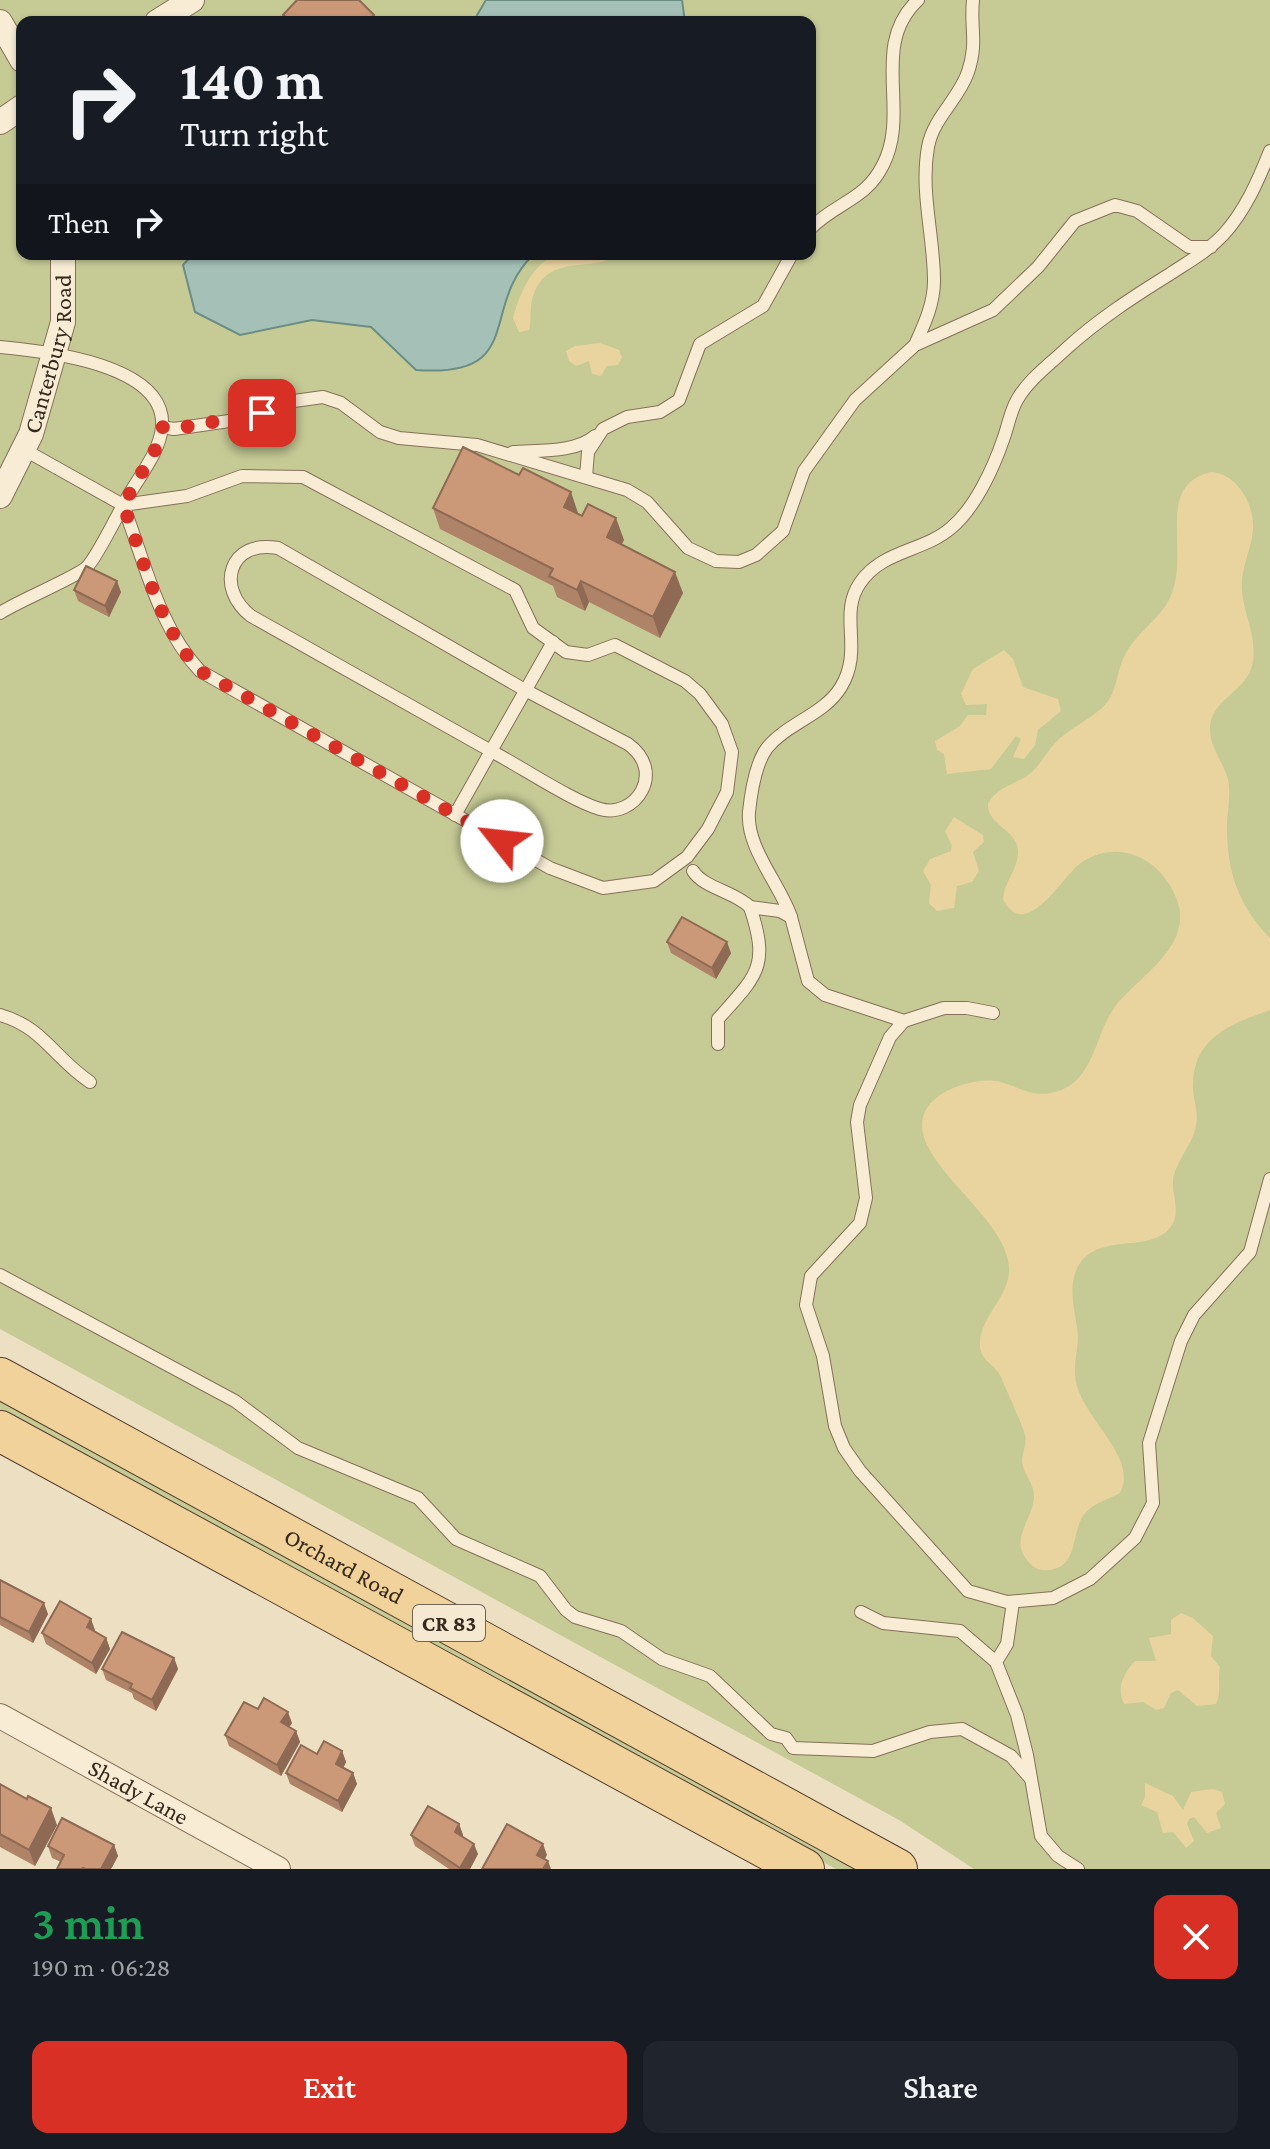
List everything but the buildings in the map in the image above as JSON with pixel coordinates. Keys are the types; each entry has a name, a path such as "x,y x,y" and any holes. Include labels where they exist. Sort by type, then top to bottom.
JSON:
{"main road":[{"name":"Orchard Road","path":"0,1378 897,1869"},
{"name":"Orchard Road","path":"0,1431 804,1869"}],"street":[{"path":"167,16 192,0"},
{"path":"0,22 16,50"},
{"name":"Canterbury Road","path":"0,496 23,449 63,322 63,260"},
{"name":"Shady Lane","path":"0,1716 278,1869"}],"lane":[{"path":"816,225 860,196 884,163 894,124 891,53 902,19 918,0"},
{"path":"915,345 932,300 934,282 927,211 928,144 938,119 967,75 976,41 971,16 973,0"},
{"path":"904,1021 816,990 803,968 784,897 752,838 751,801 760,760 767,748 825,704 838,691 851,670 850,612 852,597 860,582 884,559 937,539 954,526 975,498 1002,444 1017,400 1031,382 1099,319 1211,247 1244,206 1270,151"},
{"path":"477,445 627,490 647,502 688,548 716,561 739,562 748,559 783,531 804,471 855,400 915,345 993,310 1038,267 1075,221 1098,209 1115,205 1137,211 1189,247 1211,247"},
{"path":"162,427 174,429 236,420 294,401 323,397 341,403 380,432 399,438 477,445 512,452 588,443 603,429 627,417 660,412 679,400 700,344 763,306 789,260"},
{"path":"0,347 53,355 131,377 160,408 162,427 155,450 86,568 0,613"},
{"path":"586,477 588,452 603,429"},
{"path":"23,449 123,505 187,496 242,476 303,477 515,590 533,628 566,652 588,655 615,645 685,681 700,694 722,724 732,752 727,792 708,829 687,857 654,881 603,888 550,868 200,671 179,649 161,610 123,505"},
{"path":"262,545 278,548 642,754 648,768 645,783 635,799 623,809 601,809 491,751 251,616 231,591 231,572 236,561 247,549 262,545"},
{"path":"455,815 553,642"},
{"path":"693,871 698,878 737,895 750,907 762,952 758,970 748,988 718,1019 718,1044"},
{"path":"750,907 780,911 791,917"},
{"path":"993,1013 944,1008 904,1021 890,1037 860,1105 857,1122 866,1198 860,1223 811,1276 806,1305 823,1356 835,1426 844,1448 860,1471 968,1591 990,1600 1013,1602 1053,1598 1071,1591 1135,1538 1153,1503 1149,1443 1181,1341 1194,1315 1250,1252 1270,1179"},
{"path":"0,1015 35,1029 63,1062 90,1082"},
{"path":"0,1275 235,1401 298,1448 418,1498 456,1539 490,1557 530,1570 575,1617 621,1631 662,1659 710,1676 771,1734 786,1738 793,1748 873,1751 930,1732 962,1729 1011,1756 1031,1779"},
{"path":"996,1662 1007,1644 1013,1602"},
{"path":"861,1612 883,1623 960,1631 996,1662 1017,1715 1041,1836 1058,1856 1078,1869"}],"green space":[{"path":"0,0 1270,0 1270,1869 974,1869 899,1820 0,1329"},
{"path":"0,1397 865,1869 836,1869 0,1414"}],"sand":[{"path":"546,260 609,260 551,272 534,293 529,330 519,332 513,318 523,290"},
{"path":"600,343 619,350 622,357 618,365 607,366 601,376 592,374 589,361 576,366 569,361 566,351 575,346"},
{"path":"1211,472 1229,478 1243,492 1253,521 1242,583 1253,639 1251,669 1216,710 1210,727 1212,741 1229,784 1227,839 1231,870 1249,912 1270,938 1270,1010 1242,1020 1218,1034 1200,1054 1193,1083 1196,1125 1174,1174 1176,1213 1173,1223 1164,1234 1152,1239 1093,1252 1082,1261 1074,1277 1073,1300 1078,1337 1075,1374 1078,1389 1085,1405 1115,1449 1124,1479 1120,1493 1095,1505 1083,1516 1064,1563 1058,1568 1042,1570 1033,1567 1027,1560 1020,1542 1034,1498 1022,1464 1025,1435 1001,1377 980,1348 982,1330 1007,1282 1008,1260 987,1221 926,1144 922,1125 927,1108 933,1101 950,1089 972,1082 1001,1082 1039,1094 1068,1087 1086,1069 1114,1008 1160,960 1177,933 1180,917 1170,886 1151,864 1126,853 1111,852 1082,862 1033,910 1023,914 1012,911 1003,899 1018,850 1012,837 992,817 988,804 1002,789 1032,772 1059,739 1108,702 1128,650 1166,605 1174,586 1178,508 1182,492 1193,480"},
{"path":"1004,650 1013,659 1023,687 1058,699 1061,711 1038,730 1035,745 1024,759 1013,757 1021,739 1016,736 991,769 947,774 944,754 937,750 935,741 960,726 968,715 986,715 987,704 966,705 961,694 973,669"},
{"path":"954,817 983,835 984,842 973,852 979,871 972,882 957,886 954,908 937,911 929,903 931,885 923,871 930,859 951,851 945,831"},
{"path":"1181,1613 1193,1618 1213,1636 1211,1656 1220,1667 1216,1704 1197,1706 1178,1690 1171,1693 1164,1708 1156,1710 1143,1702 1124,1704 1121,1686 1128,1670 1135,1661 1156,1661 1149,1638 1171,1634 1171,1620"},
{"path":"1145,1783 1173,1796 1183,1810 1191,1792 1213,1789 1222,1792 1225,1804 1216,1813 1221,1828 1207,1833 1194,1817 1189,1819 1187,1824 1194,1841 1186,1848 1173,1832 1163,1833 1157,1812 1141,1805 1145,1797"}],"water":[{"path":"486,0 682,0 684,16 477,16"},
{"path":"188,260 529,260 517,275 488,351 474,363 451,369 416,370 371,327 312,320 240,335 195,312 183,265"}],"route":[{"path":"262,413 174,429 162,427 155,450 123,505 161,610 179,649 200,671 502,841"}]}
